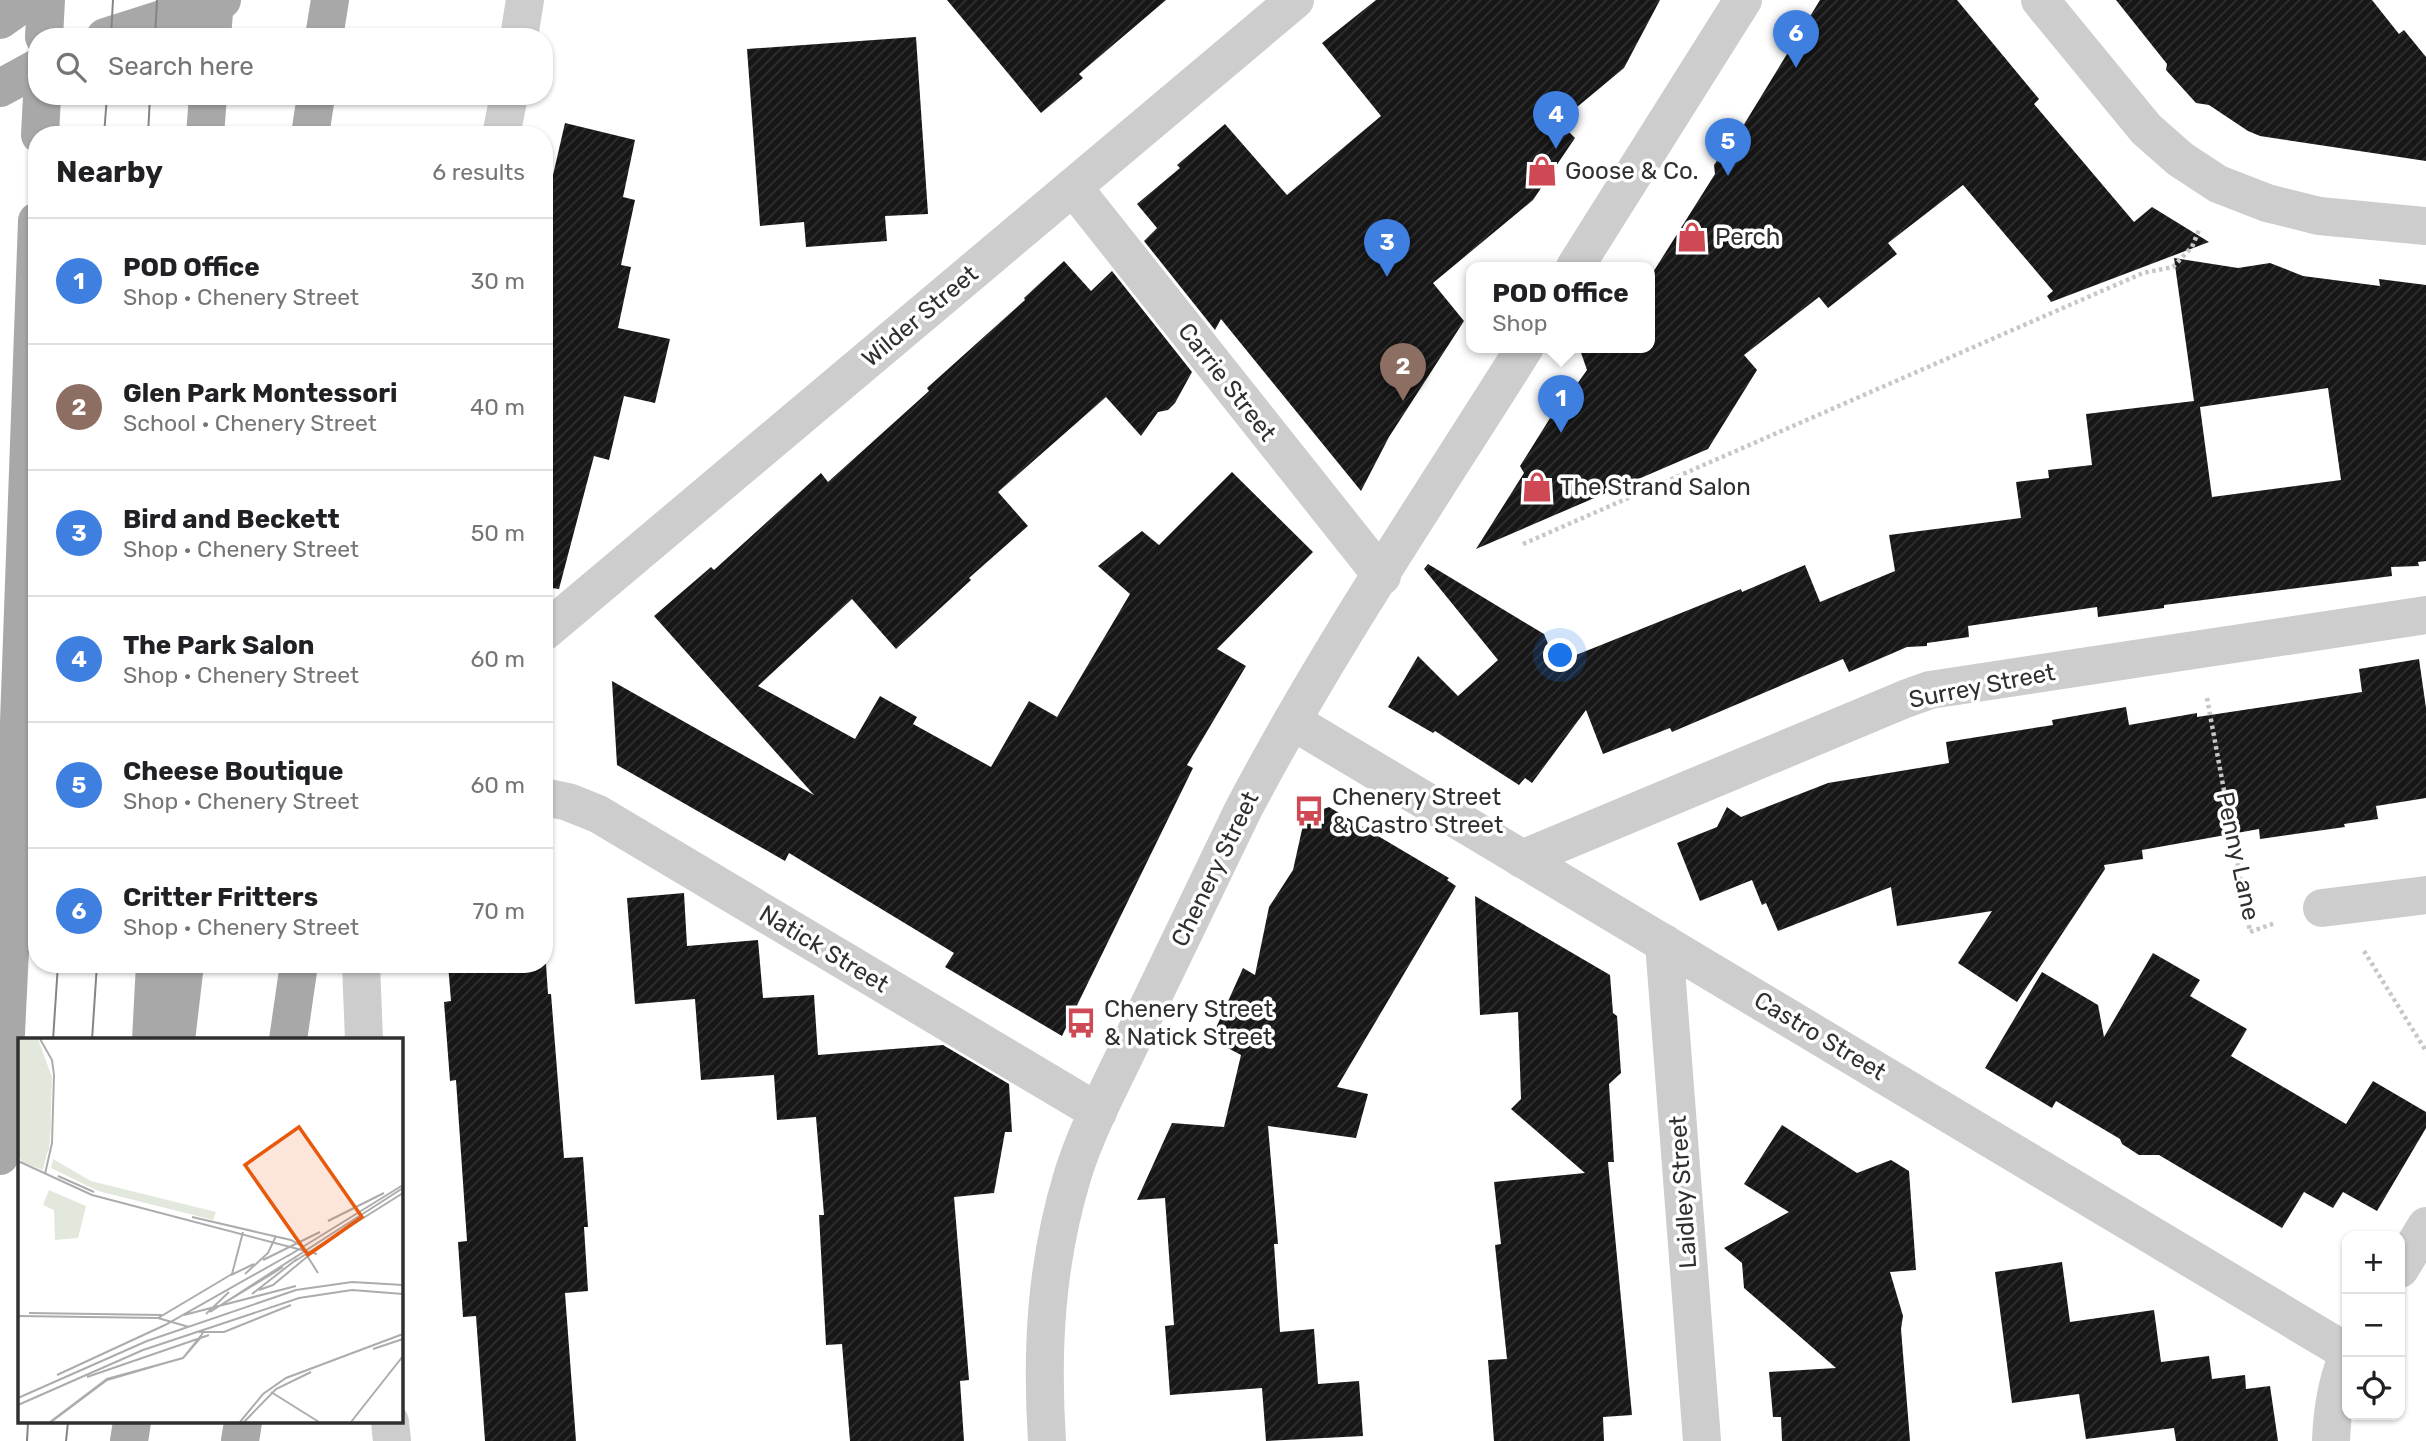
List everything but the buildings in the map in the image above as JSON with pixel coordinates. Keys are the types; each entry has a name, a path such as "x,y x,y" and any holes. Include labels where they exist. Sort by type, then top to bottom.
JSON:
{"main road":[{"path":"0,20 28,0"},
{"path":"44,28 46,0"},
{"path":"213,28 215,0"},
{"path":"133,28 222,0"},
{"path":"325,28 330,0"},
{"path":"0,88 28,73"},
{"path":"40,126 42,105"},
{"path":"206,126 207,105"},
{"path":"311,126 315,105"},
{"path":"0,1156 13,889 28,462"},
{"path":"0,574 13,889"},
{"path":"151,1038 155,973"},
{"path":"176,1038 184,973"},
{"path":"288,1038 298,973"}],"street":[{"path":"520,28 525,0"},
{"name":"Wilder Street","path":"553,624 1295,0"},
{"path":"1578,262 1743,0"},
{"path":"2040,0 2146,129 2180,159 2218,184 2267,203 2319,216 2426,226"},
{"path":"503,126 507,105"},
{"name":"Carrie Street","path":"1073,187 1381,576"},
{"name":"Chenery Street","path":"1047,1441 1044,1386 1045,1317 1054,1254 1073,1172 1098,1112 1243,810 1292,721 1521,353"},
{"name":"Surrey Street","path":"1522,859 1930,690 2426,615"},
{"name":"Castro Street","path":"1292,721 2342,1352"},
{"name":"Natick Street","path":"553,799 598,814 1098,1112"},
{"path":"0,941 13,889"},
{"path":"2322,908 2426,895"},
{"name":"Laidley Street","path":"1664,943 1702,1441"},
{"path":"360,973 364,1038"},
{"path":"2405,1261 2426,1226"},
{"path":"2331,1441 2333,1402 2346,1357"}],"path":[{"path":"1523,544 2143,273 2173,267 2192,247 2218,184"},
{"name":"Penny Lane","path":"2198,649 2250,932 2322,908"},
{"path":"2322,908 2353,932 2426,1051"}],"tram line":[{"path":"111,28 113,0"},
{"path":"155,28 157,0"},
{"path":"105,126 106,105"},
{"path":"148,126 150,105"},
{"path":"53,1038 57,973"},
{"path":"92,1038 96,973"},
{"path":"27,1441 28,1424"},
{"path":"66,1441 68,1424"}],"place":[{"name":"Critter Fritters","path":"1796,68"},
{"name":"The Park Salon","path":"1556,149"},
{"name":"Goose & Co.","path":"1542,171"},
{"name":"Cheese Boutique","path":"1728,176"},
{"name":"Perch","path":"1692,237"},
{"name":"Bird and Beckett","path":"1387,277"},
{"name":"Glen Park Montessori","path":"1403,401"},
{"name":"POD Office","path":"1561,433"},
{"name":"The Strand Salon","path":"1537,487"},
{"name":"Chenery Street & Castro Street","path":"1309,811"},
{"name":"Chenery Street & Natick Street","path":"1081,1023"}]}
